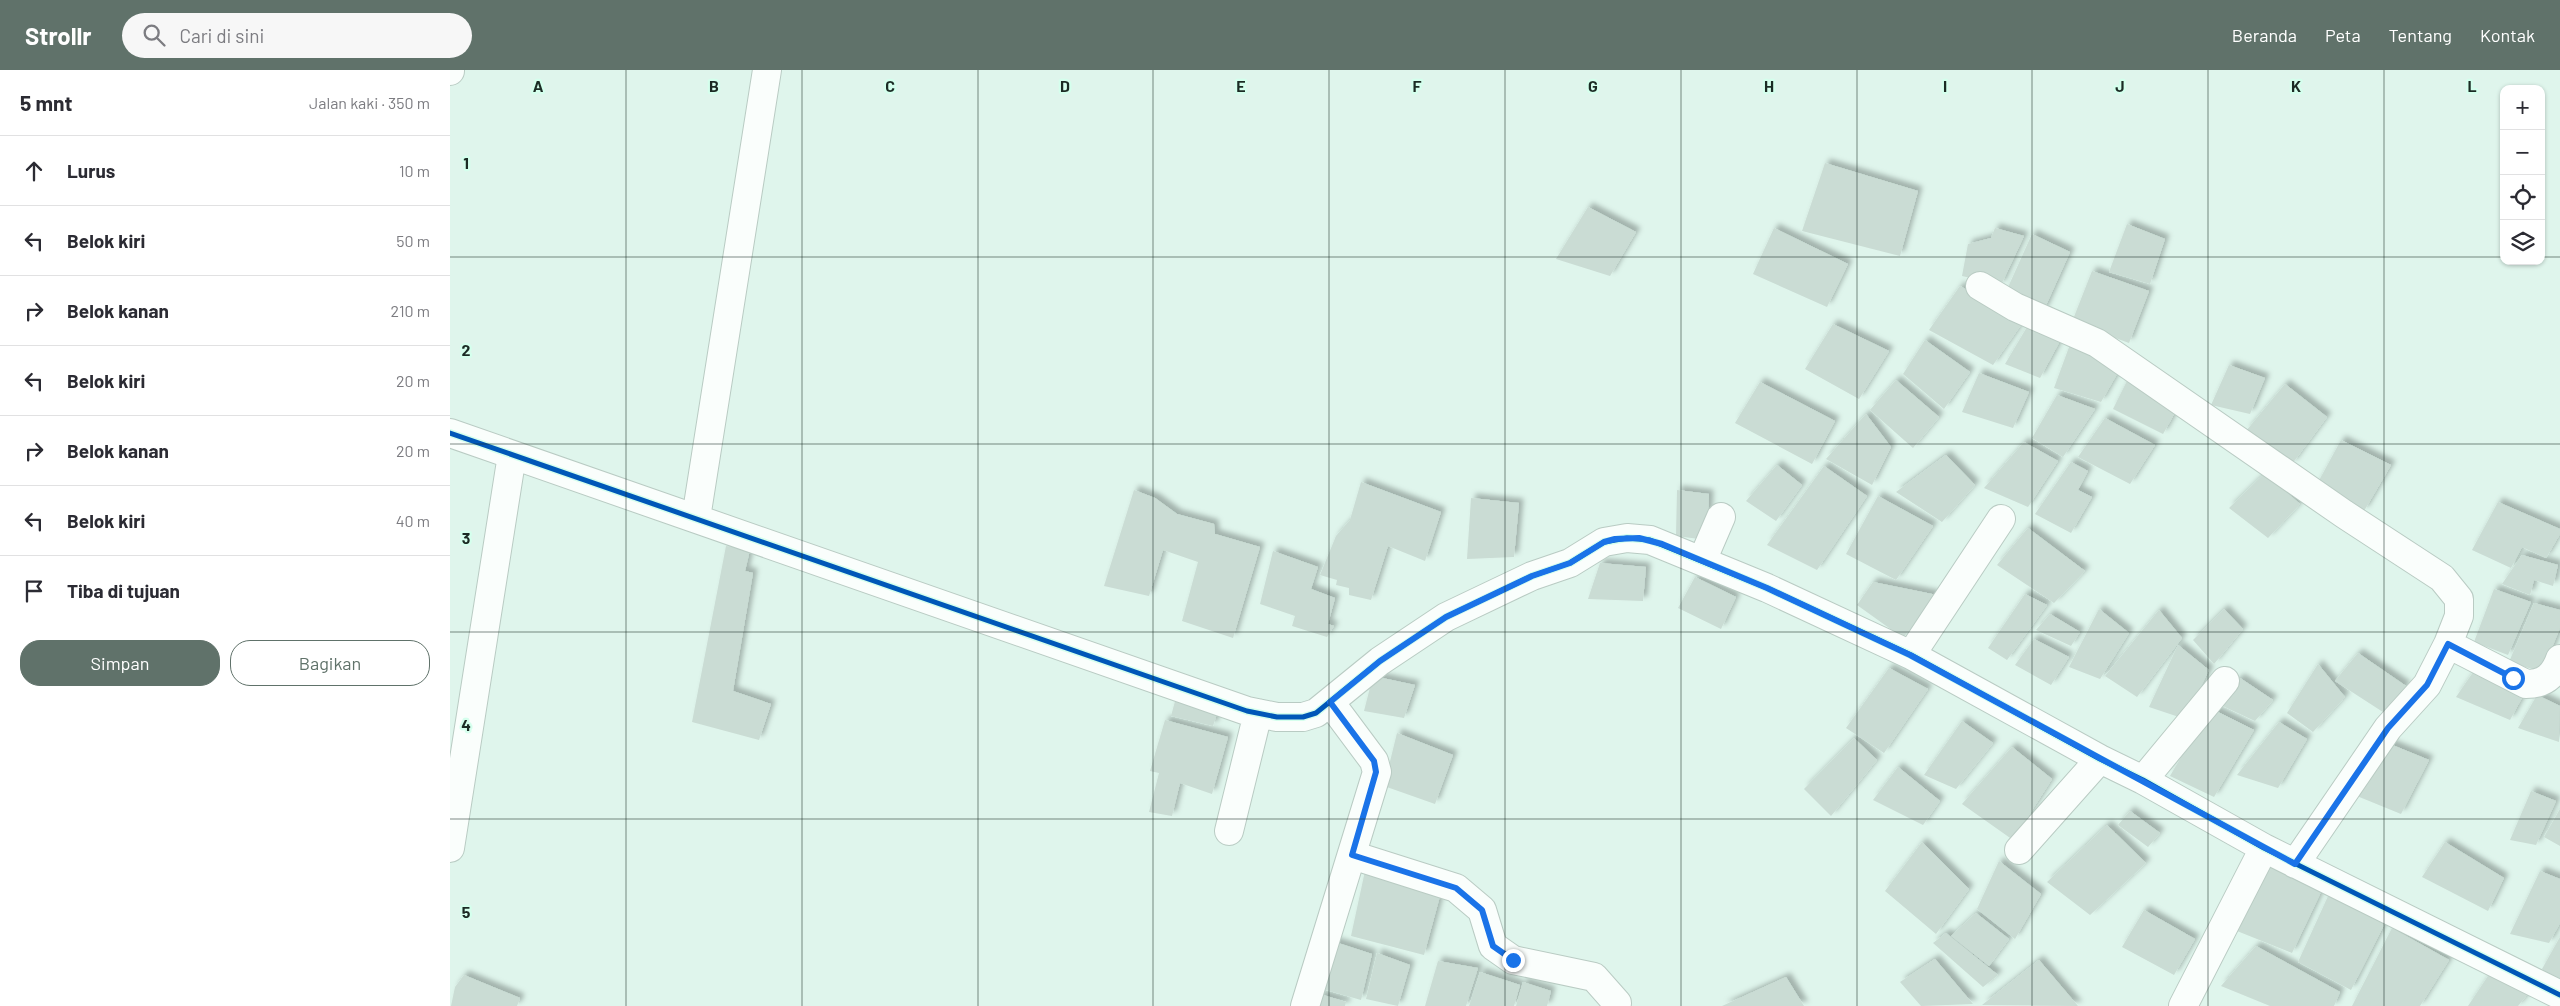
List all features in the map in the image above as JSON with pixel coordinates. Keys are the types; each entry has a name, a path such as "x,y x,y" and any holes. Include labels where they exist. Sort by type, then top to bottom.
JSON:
{"street":[{"path":"696,518 767,70"},
{"path":"1980,286 2015,307 2098,343 2344,514 2442,578 2452,588 2458,599 2458,616 2448,644 2427,685 2388,728 2295,864"},
{"path":"450,433 1277,718 1303,717 1316,713 1380,661 1446,617 1532,576 1570,563 1604,542 1627,538 1650,540 1702,561 1910,655 2100,759 2143,780 2264,848 2560,995"},
{"path":"450,848 512,455"},
{"path":"1702,561 1721,517"},
{"path":"1910,655 2001,520"},
{"path":"2448,644 2526,684 2538,684 2548,679 2560,659"},
{"path":"2143,780 2225,681"},
{"path":"1305,1006 1376,772 1374,761 1330,702"},
{"path":"1228,831 1258,713"},
{"path":"2019,850 2100,759"},
{"path":"2183,1006 2264,848"},
{"path":"1352,855 1456,888 1482,910 1493,946 1513,960 1594,977 1617,1003"}],"building":[{"path":"1825,163 1918,191 1900,256 1802,231"},
{"path":"1588,207 1636,232 1610,276 1556,259"},
{"path":"2127,224 2165,239 2150,284 2109,272"},
{"path":"1774,228 1848,264 1827,307 1753,274"},
{"path":"1995,228 2024,236 2001,285 1962,276 1968,244 1991,238"},
{"path":"2032,234 2070,252 2043,312 2005,294"},
{"path":"2092,271 2149,291 2129,343 2072,322"},
{"path":"1960,286 2023,322 1993,365 1929,330"},
{"path":"2030,322 2061,339 2040,378 2005,364"},
{"path":"1833,324 1889,351 1859,399 1805,369"},
{"path":"2072,339 2121,367 2101,402 2054,388"},
{"path":"1925,340 1970,372 1944,409 1903,374"},
{"path":"2229,365 2265,378 2250,414 2211,405"},
{"path":"1979,373 2029,392 2013,428 1962,412"},
{"path":"2130,375 2176,411 2163,434 2113,409"},
{"path":"1896,380 1939,417 1913,448 1870,410"},
{"path":"1760,382 1835,421 1812,464 1735,423"},
{"path":"2285,384 2327,417 2292,464 2246,431"},
{"path":"2057,395 2095,409 2063,457 2032,438"},
{"path":"1866,414 1891,447 1872,485 1826,459"},
{"path":"2105,418 2155,445 2130,484 2078,457"},
{"path":"2341,440 2391,465 2364,511 2316,486"},
{"path":"2024,442 2058,461 2028,507 1984,488"},
{"path":"1946,455 1975,485 1942,522 1896,492"},
{"path":"2071,462 2088,471 2078,490 2092,497 2071,533 2035,514"},
{"path":"1777,465 1802,485 1776,521 1746,501"},
{"path":"1824,466 1867,496 1817,570 1767,545"},
{"path":"2265,473 2300,504 2268,538 2229,508"},
{"path":"1361,482 1441,512 1425,561 1388,546 1371,600 1349,595 1349,588 1336,585 1337,580 1320,575 1336,536 1350,520"},
{"path":"1134,490 1155,498 1177,514 1214,524 1215,534 1260,547 1233,638 1182,621 1198,562 1163,550 1149,596 1104,586"},
{"path":"1677,490 1709,494 1707,540 1676,536"},
{"path":"1878,496 1933,526 1896,580 1846,554"},
{"path":"1471,498 1519,503 1514,557 1467,559"},
{"path":"2498,502 2560,529 2560,534 2546,558 2522,547 2511,568 2472,550"},
{"path":"2028,528 2085,571 2054,603 1997,565"},
{"path":"726,546 750,550 745,571 753,573 733,691 771,704 759,740 692,722"},
{"path":"1273,551 1318,567 1311,589 1335,598 1328,624 1334,626 1327,637 1292,626 1295,616 1260,604"},
{"path":"2522,555 2558,565 2553,586 2534,580 2530,595 2502,584"},
{"path":"1600,563 1646,567 1643,601 1588,599"},
{"path":"1695,577 1736,597 1721,629 1678,608"},
{"path":"1873,582 1937,595 1903,638 1857,605"},
{"path":"2494,589 2531,602 2508,655 2474,642"},
{"path":"2025,594 2047,605 2007,660 1988,648"},
{"path":"2534,603 2560,610 2560,628 2542,672 2509,662"},
{"path":"2099,609 2129,633 2100,679 2069,667"},
{"path":"2224,609 2243,629 2214,664 2193,640"},
{"path":"2159,610 2182,638 2137,697 2105,676"},
{"path":"2050,614 2080,632 2071,646 2036,630"},
{"path":"2034,639 2069,657 2051,685 2015,665"},
{"path":"2178,645 2209,670 2185,719 2149,707"},
{"path":"2358,653 2406,686 2386,714 2335,681"},
{"path":"2318,664 2345,697 2313,732 2287,713"},
{"path":"1889,668 1928,689 1884,753 1846,728"},
{"path":"2476,668 2524,694 2510,720 2456,697"},
{"path":"1373,676 1415,685 1404,718 1364,711"},
{"path":"2240,678 2273,700 2255,721 2214,702"},
{"path":"1177,694 1219,707 1213,726 1171,716"},
{"path":"2537,695 2560,706 2559,742 2518,728"},
{"path":"2210,708 2254,730 2214,797 2170,776"},
{"path":"1165,720 1228,737 1212,794 1180,783 1172,816 1149,812 1159,773 1150,771"},
{"path":"1962,721 1993,743 1956,789 1924,775"},
{"path":"2279,722 2307,739 2278,788 2237,775"},
{"path":"1397,733 1453,755 1435,804 1384,786"},
{"path":"1854,738 1877,760 1831,816 1804,789"},
{"path":"2385,742 2429,760 2401,814 2352,794"},
{"path":"2012,747 2052,779 2013,840 1962,804"},
{"path":"1898,767 1940,801 1923,825 1873,800"},
{"path":"2531,791 2556,801 2536,845 2510,840"},
{"path":"2560,809 2560,846 2544,837"},
{"path":"2130,811 2160,833 2148,847 2118,825"},
{"path":"2107,825 2146,863 2090,915 2047,882"},
{"path":"1922,842 1969,889 1936,934 1885,891"},
{"path":"2445,842 2504,878 2488,911 2422,877"},
{"path":"1999,861 2041,894 2015,939 1977,909"},
{"path":"2267,865 2321,892 2292,953 2237,931"},
{"path":"1365,871 1440,896 1424,955 1351,936"},
{"path":"2540,871 2560,879 2560,923 2549,943 2510,934"},
{"path":"2329,894 2385,923 2351,990 2298,962"},
{"path":"2144,910 2195,939 2174,975 2122,947"},
{"path":"1976,913 2009,939 1989,966 1951,936"},
{"path":"2392,928 2449,960 2420,1006 2352,1006"},
{"path":"1946,933 1998,975 1983,987 1933,943"},
{"path":"2560,937 2560,983 2542,969"},
{"path":"1332,941 1372,954 1361,1000 1319,988"},
{"path":"2256,946 2340,992 2334,1006 2270,1006 2221,986"},
{"path":"1377,953 1410,965 1398,1006 1366,999"},
{"path":"1935,959 1973,1004 1921,1006 1900,982"},
{"path":"2039,960 2078,1006 1982,1005"},
{"path":"1438,961 1478,968 1466,1006 1425,1006"},
{"path":"1480,972 1520,985 1514,1006 1469,1006"},
{"path":"2490,973 2530,991 2518,1006 2468,1006"},
{"path":"464,975 520,998 517,1006 451,1006 455,987"},
{"path":"1786,977 1804,1006 1722,1006"},
{"path":"1523,982 1551,991 1547,1006 1516,1006"},
{"path":"1320,994 1346,1002 1345,1006 1317,1006"}],"cycle path":[{"path":"450,433 1247,711 1277,717 1303,717 1316,713 1380,661 1446,617 1532,576 1570,563 1604,542 1627,538 1650,540 1767,588 1911,655 2100,759 2143,780 2264,848 2560,995"}],"route":[{"path":"1513,960 1493,946 1482,910 1456,888 1352,855 1376,772 1374,761 1330,702 1380,661 1446,617 1532,576 1570,563 1604,542 1627,538 1650,540 1767,588 1910,655 2295,864 2388,728 2427,685 2448,644 2513,678"}]}
